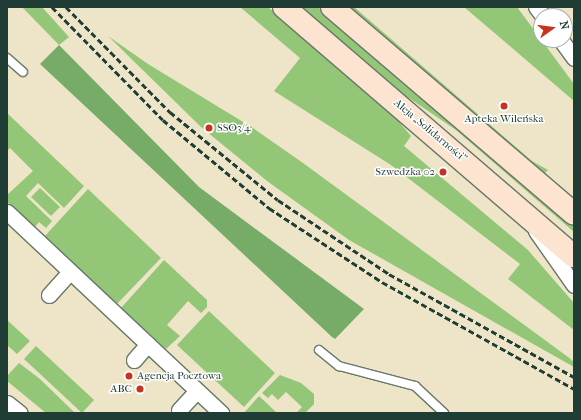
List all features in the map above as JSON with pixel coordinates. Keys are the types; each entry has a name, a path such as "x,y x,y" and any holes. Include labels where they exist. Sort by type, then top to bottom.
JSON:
{"main road":[{"name":"Aleja „Solidarności”","path":"284,7 574,256"},
{"path":"332,7 574,214"}],"street":[{"path":"567,48 574,58"},
{"path":"7,212 221,413"},
{"path":"524,212 574,285"},
{"path":"49,295 70,272"},
{"path":"134,360 148,344"},
{"path":"179,410 197,391"},
{"path":"7,403 20,413"}],"lane":[{"path":"7,58 23,72"},
{"path":"319,350 339,366 415,386 444,413"}],"green space":[{"path":"22,7 42,7 69,37 59,45"},
{"path":"240,7 268,7 389,110 411,136 404,146 528,250 574,303 574,330 508,279 520,264 391,165 274,91 300,58"},
{"path":"302,7 318,7 574,226 574,232 456,130 406,96"},
{"path":"350,7 354,7 532,161 548,170 544,174"},
{"path":"464,7 517,7 533,29 533,48 547,48 574,84 574,101"},
{"path":"108,36 148,64 253,128 303,163 568,357 574,362 574,367 349,240 267,181 201,127"},
{"path":"59,45 199,187 364,309 335,339 332,337 40,64"},
{"path":"7,113 84,186 64,208 38,183 26,196 52,221 46,228 39,222 35,227 7,202 7,195 33,171 10,148 7,151"},
{"path":"40,188 60,207 51,216 31,197"},
{"path":"88,189 161,258 116,305 44,237"},
{"path":"164,260 207,300 207,307 201,313 188,301 167,325 180,336 166,349 121,308"},
{"path":"209,311 275,373 244,407 177,345"},
{"path":"7,320 30,341 17,354 7,345"},
{"path":"36,346 94,400 82,413 24,359"},
{"path":"19,363 40,379 75,413 46,413 7,381 7,376"},
{"path":"280,375 301,383 314,394 314,404 305,413 296,413 302,407 286,392 278,400 272,394 268,398 262,393"},
{"path":"259,396 277,413 244,413"}],"railway":[{"path":"52,7 163,120 269,208 382,282 574,389"},
{"path":"66,7 170,112 278,200 389,274 574,377"}],"place":[{"name":"Apteka Wileńska","path":"504,106"},
{"name":"SSO3/4","path":"209,128"},
{"name":"Szwedzka 02","path":"443,172"},
{"name":"Agencja Pocztowa","path":"129,376"},
{"name":"ABC","path":"140,389"}]}
